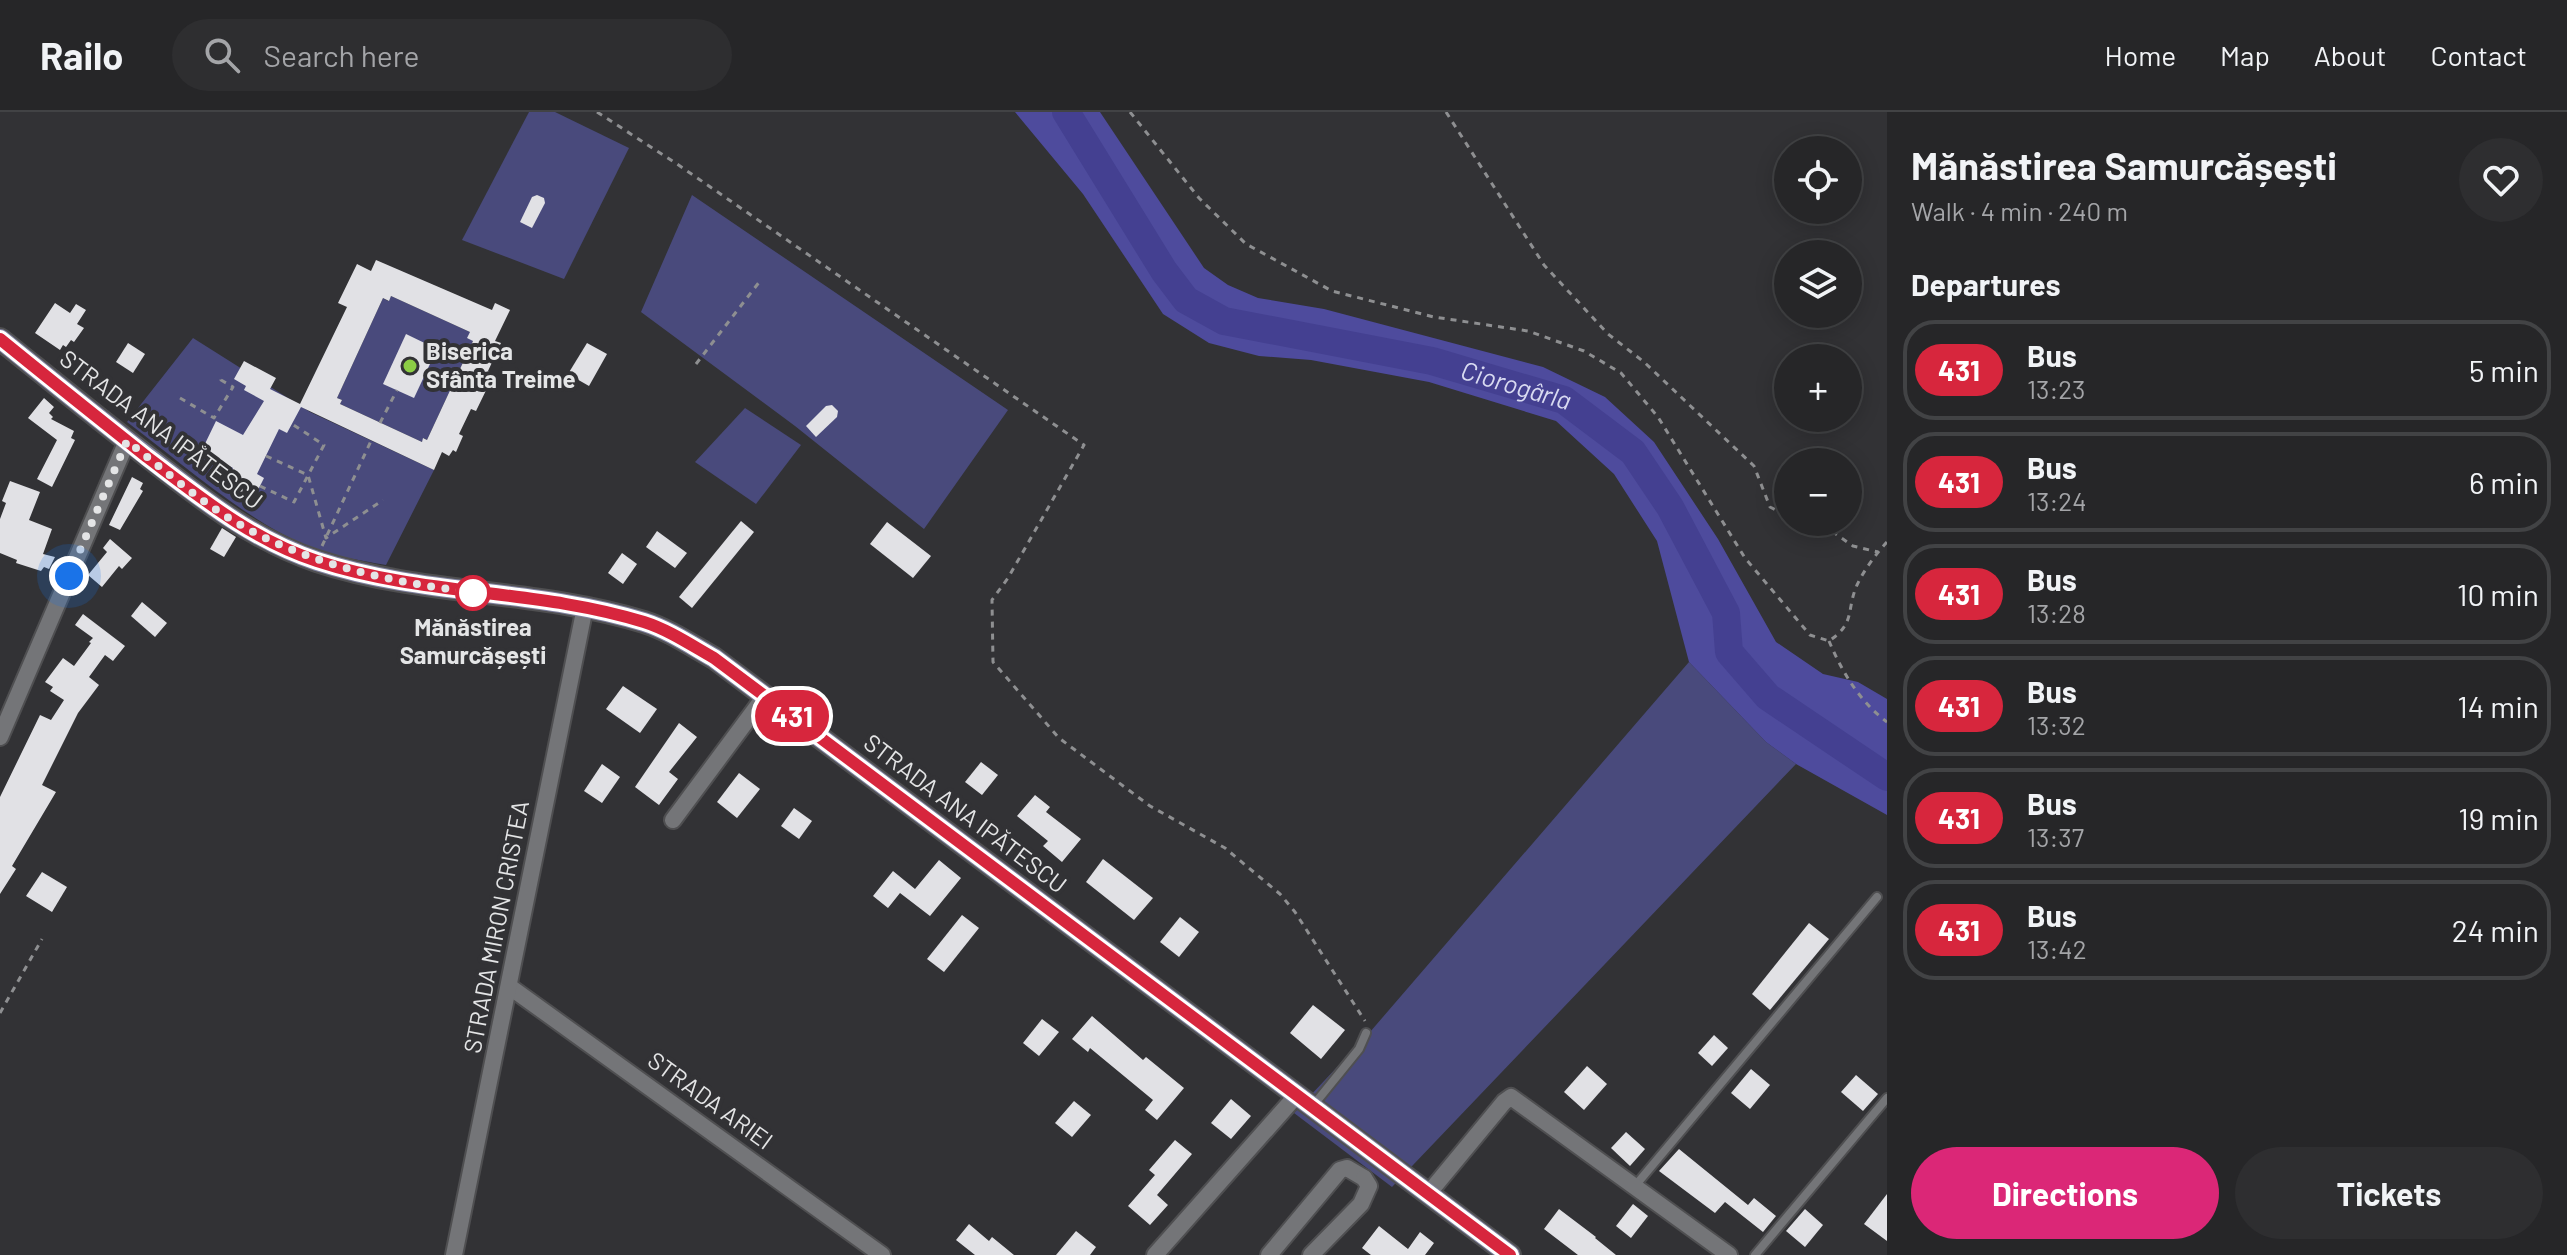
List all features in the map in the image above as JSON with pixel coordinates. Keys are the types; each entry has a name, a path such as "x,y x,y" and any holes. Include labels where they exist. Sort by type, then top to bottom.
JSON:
{"main road":[{"name":"STRADA ANA IPĂTESCU","path":"0,339 222,514 270,541 315,560 444,589 585,607 645,623 714,658 1510,1255"}],"street":[{"path":"0,737 127,441"},
{"name":"STRADA MIRON CRISTEA","path":"454,1255 585,607"},
{"path":"673,820 765,696"},
{"name":"STRADA ARIEI","path":"510,987 882,1255"},
{"path":"1428,1194 1511,1097 1729,1255"},
{"path":"1155,1255 1304,1102"},
{"path":"1364,1178 1373,1154"},
{"path":"1269,1255 1340,1170 1347,1168 1364,1178 1369,1186 1361,1204 1311,1255"}],"lane":[{"path":"1635,1186 1877,897"},
{"path":"1304,1102 1359,1049 1366,1033"},
{"path":"1755,1255 1887,1098"}],"path":[{"path":"597,112 1084,445 1008,578 992,600 993,662 1059,738 1150,806 1225,848 1280,894 1365,1017 1366,1033"},
{"path":"1130,112 1199,198 1246,244 1332,291 1434,317 1528,331 1584,351 1621,373 1658,417 1745,558 1810,635 1829,641"},
{"path":"1446,112 1544,265 1608,334 1644,362 1754,466 1770,507 1774,509"},
{"path":"696,364 760,281"},
{"path":"180,398 214,418 233,387 221,380 223,375"},
{"path":"380,423 397,390"},
{"path":"260,486 294,502 324,445 292,424"},
{"path":"315,560 371,441"},
{"path":"266,456 308,475 326,538"},
{"path":"326,538 383,500"},
{"path":"1839,536 1853,546 1878,552"},
{"path":"1829,641 1842,632 1851,617 1857,586 1887,542"},
{"path":"1829,641 1839,666 1871,710 1887,722"},
{"path":"0,1013 42,939"}],"shaded area":[{"path":"529,112 555,112 629,148 564,279 462,240"},
{"path":"1015,112 1100,112 1204,268 1228,285 1258,298 1324,309 1543,367 1605,397 1654,442 1718,539 1776,642 1823,674 1858,682 1887,699 1887,815 1796,764 1766,742 1689,662 1657,541 1614,474 1556,421 1429,382 1311,360 1259,356 1209,343 1163,314 1083,194"},
{"path":"692,195 1008,410 924,529 795,426 641,312"},
{"path":"391,296 470,332 473,341 427,440 424,438 422,442 340,404 342,400 337,398 383,298 388,301"},
{"path":"193,338 310,412 434,470 386,565 323,552 280,533 212,488 127,422"},
{"path":"745,408 801,445 756,504 695,462"},
{"path":"1689,662 1766,742 1796,764 1392,1187 1294,1113 1370,1032"}],"building":[{"path":"537,195 544,198 545,203 532,228 520,222 532,197"},
{"path":"376,260 492,310 495,303 510,310 495,341 501,343 488,371 494,374 476,411 471,409 459,434 463,436 456,452 453,450 449,456 442,452 434,470 301,407 287,433 279,429 257,474 264,478 253,500 224,485 233,468 201,452 216,421 243,435 264,401 244,390 246,386 234,379 244,361 276,378 270,389 300,404 347,307 338,303 357,264 371,271","holes":["391,296 470,332 467,338 473,341 427,440 423,438 422,442 340,404 342,400 337,398 383,298 389,301"]},
{"path":"55,303 70,313 76,304 86,310 77,324 84,328 74,342 71,340 60,350 35,333"},
{"name":"Biserica Sfânta Treime","path":"406,334 437,349 414,398 383,384"},
{"path":"128,343 145,354 133,373 116,362"},
{"path":"587,343 607,354 589,386 568,374"},
{"path":"44,398 54,407 49,413 53,417 51,419 74,431 71,438 75,440 52,487 37,479 57,440 28,418"},
{"path":"832,405 838,411 837,417 816,437 806,426 826,406"},
{"path":"132,477 143,483 140,489 143,491 120,530 109,525"},
{"path":"10,481 40,492 29,520 52,529 43,554 55,557 49,569 44,567 41,571 16,563 17,560 0,553 0,519 6,503 2,501"},
{"path":"741,521 754,532 692,608 679,597"},
{"path":"887,522 931,556 913,578 870,544"},
{"path":"222,528 236,537 224,557 210,549"},
{"path":"657,531 687,553 675,568 646,547"},
{"path":"110,539 132,558 122,569 119,566 102,587 88,575 107,552 103,548"},
{"path":"622,553 637,564 623,584 608,573"},
{"path":"142,602 167,623 155,637 131,616"},
{"path":"83,614 125,646 113,661 105,655 89,677 99,685 78,713 42,785 56,792 12,866 16,869 0,894 0,797 40,715 51,720 64,700 50,691 53,687 45,682 63,658 74,666 91,643 93,638 75,625"},
{"path":"623,686 657,709 640,733 606,709"},
{"path":"679,723 697,737 669,772 678,779 659,805 635,787"},
{"path":"981,762 998,775 982,795 965,782"},
{"path":"602,764 620,777 602,803 584,791"},
{"path":"739,773 760,789 737,818 717,802"},
{"path":"1035,795 1050,807 1046,812 1081,839 1062,862 1043,846 1048,841 1017,816"},
{"path":"794,808 812,821 799,839 781,826"},
{"path":"1103,859 1153,898 1134,920 1086,882"},
{"path":"939,860 961,878 930,916 900,893 888,908 873,896 893,871 915,889"},
{"path":"42,872 67,887 52,912 26,896"},
{"path":"962,915 979,928 944,972 927,959"},
{"path":"1180,917 1199,932 1179,957 1160,942"},
{"path":"1809,923 1829,939 1770,1010 1752,994"},
{"path":"1313,1005 1345,1030 1321,1059 1290,1033"},
{"path":"1092,1016 1143,1060 1146,1057 1184,1088 1157,1120 1145,1110 1153,1100 1090,1048 1088,1052 1072,1039"},
{"path":"1042,1019 1059,1032 1039,1056 1023,1043"},
{"path":"1714,1035 1728,1048 1712,1066 1698,1053"},
{"path":"1587,1066 1607,1084 1584,1110 1564,1092"},
{"path":"1751,1069 1770,1085 1750,1109 1731,1093"},
{"path":"1856,1075 1878,1094 1863,1111 1841,1092"},
{"path":"1231,1099 1251,1116 1231,1139 1211,1123"},
{"path":"1074,1101 1091,1115 1072,1137 1055,1123"},
{"path":"1626,1132 1645,1149 1630,1166 1611,1148"},
{"path":"1175,1140 1192,1154 1157,1195 1168,1205 1150,1225 1128,1206 1155,1175 1149,1170"},
{"path":"1679,1149 1748,1205 1754,1198 1776,1216 1763,1232 1725,1202 1715,1213 1659,1171"},
{"path":"1887,1194 1887,1241 1864,1224"},
{"path":"1633,1204 1648,1216 1631,1238 1616,1226"},
{"path":"1559,1209 1616,1255 1578,1255 1544,1229"},
{"path":"1805,1209 1823,1225 1805,1247 1786,1231"},
{"path":"969,1224 989,1241 992,1237 1014,1255 975,1255 956,1240"},
{"path":"1379,1226 1408,1249 1420,1232 1434,1243 1425,1255 1371,1255 1362,1248"},
{"path":"1076,1231 1096,1247 1090,1255 1056,1255"}],"waterway":[{"name":"Ciorogârla","path":"1066,112 1164,271 1186,300 1224,321 1432,361 1564,400 1633,452 1670,507 1726,613 1729,652 1768,697 1887,777"}],"bus line":[{"name":"431","path":"0,339 222,514 292,551 363,573 444,589 585,607 645,623 714,658 1510,1255"}],"place":[{"name":"Biserica Sfânta Treime","path":"410,366"},
{"name":"Mănăstirea Samurcășești","path":"473,593"}],"route":[{"path":"69,576 127,441 222,514 292,551 363,573 478,593 473,593"}]}
